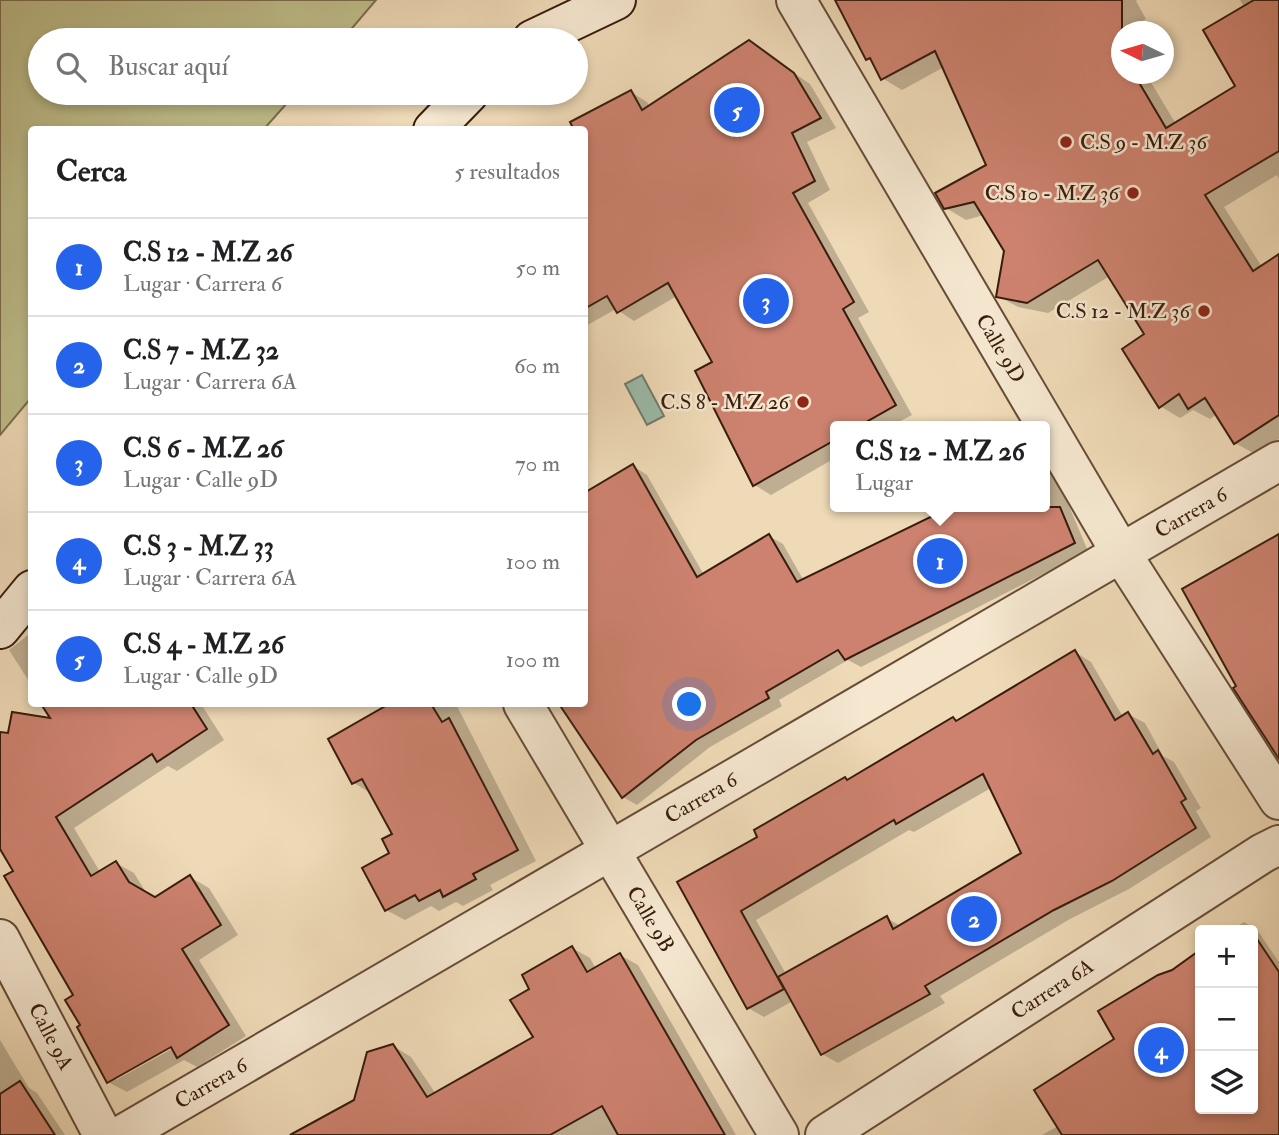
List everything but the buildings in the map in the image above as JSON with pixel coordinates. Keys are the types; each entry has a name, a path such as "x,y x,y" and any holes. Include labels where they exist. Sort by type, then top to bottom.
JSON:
{"street":[{"path":"557,28 616,0"},
{"name":"Calle 9D","path":"796,0 1043,421"},
{"path":"437,126 457,105"},
{"name":"Calle 9D","path":"1050,432 1121,553 1279,800"},
{"name":"Carrera 6","path":"122,1135 1279,461"},
{"path":"0,629 28,595"},
{"name":"Calle 9B","path":"525,707 779,1135"},
{"name":"Carrera 6A","path":"825,1135 1279,845"},
{"name":"Calle 9A","path":"0,939 103,1135"}],"green space":[{"path":"0,0 376,0 352,28 28,28 28,105 285,105 267,126 28,126 28,402 0,435"}],"shaded area":[{"path":"642,375 664,416 647,425 625,384"}],"place":[{"name":"C.S 4 - M.Z 26","path":"737,110"},
{"name":"C.S 9 - M.Z 36","path":"1066,142"},
{"name":"C.S 10 - M.Z 36","path":"1133,193"},
{"name":"C.S 6 - M.Z 26","path":"766,301"},
{"name":"C.S 12 - M.Z 36","path":"1204,311"},
{"name":"C.S 8 - M.Z 26","path":"803,402"},
{"name":"C.S 12 - M.Z 26","path":"940,561"},
{"name":"C.S 7 - M.Z 32","path":"974,919"},
{"name":"C.S 3 - M.Z 33","path":"1161,1050"}]}
